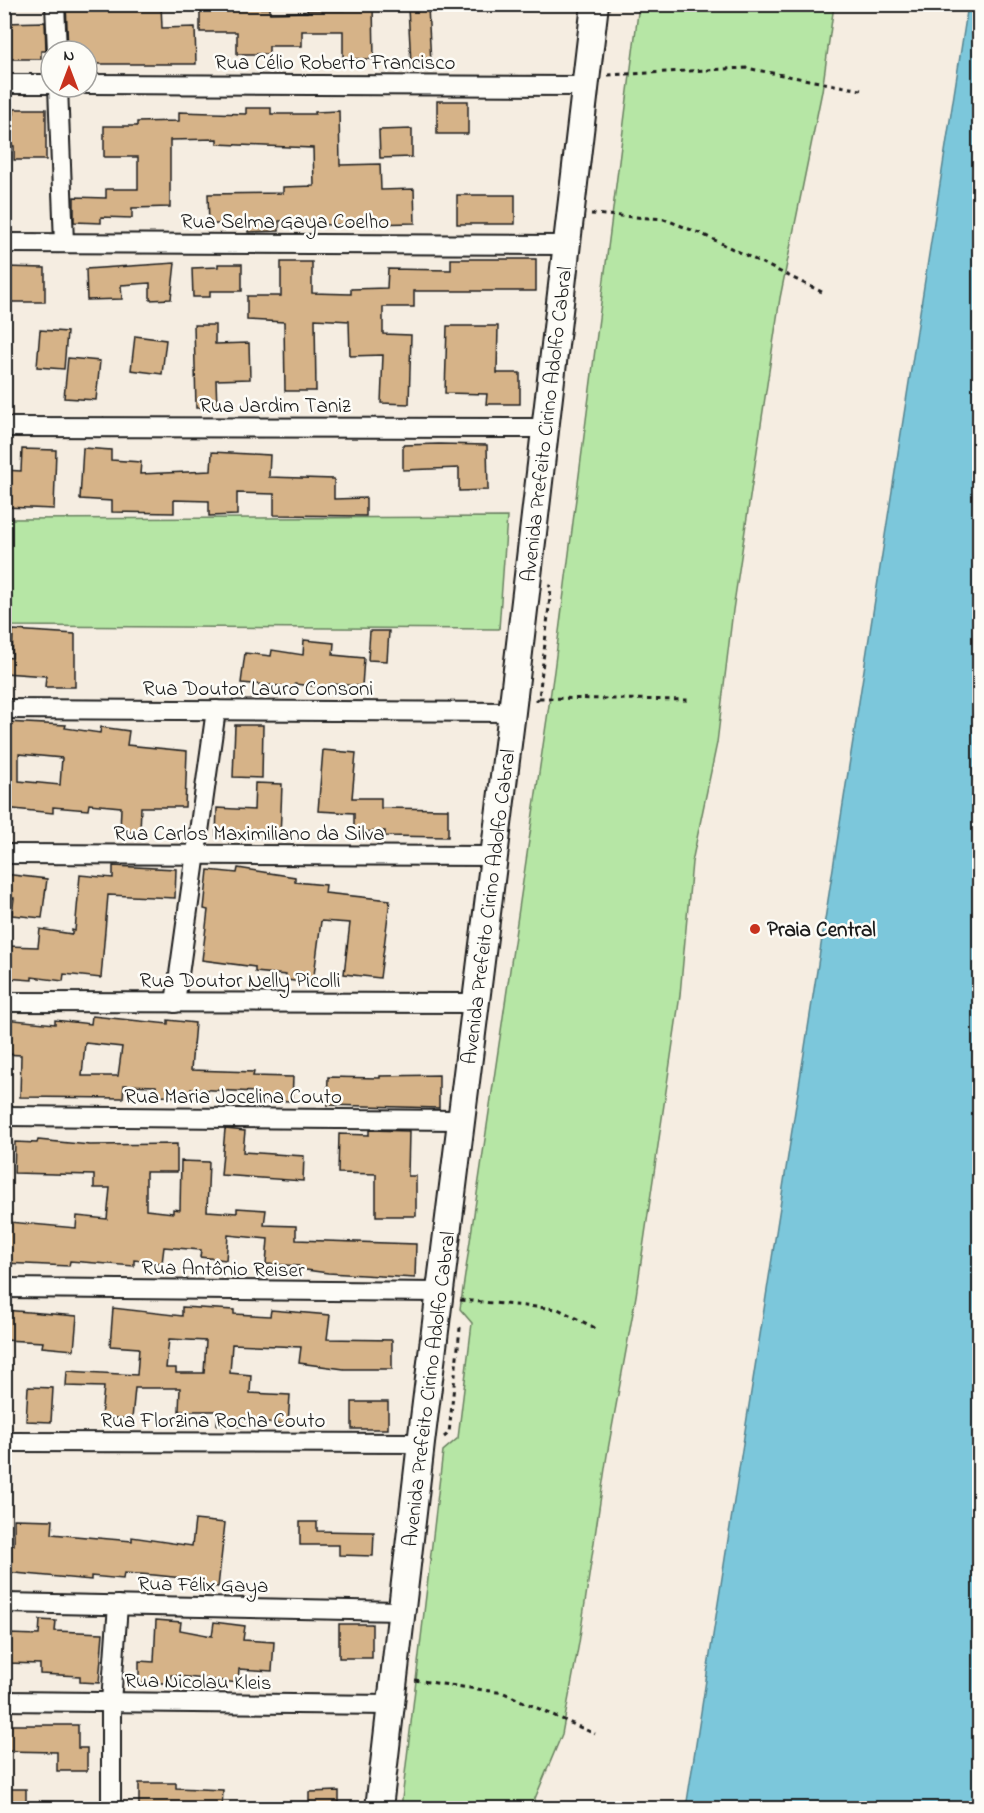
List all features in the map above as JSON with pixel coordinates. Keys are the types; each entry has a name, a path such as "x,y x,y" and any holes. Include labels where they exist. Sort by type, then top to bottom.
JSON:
{"main road":[{"name":"Avenida Prefeito Cirino Adolfo Cabral","path":"379,1809 421,1443 446,1296 461,1120 512,712 565,245 591,81 595,4"}],"street":[{"path":"56,4 57,39"},
{"name":"Rua Célio Roberto Francisco","path":"99,84 591,81"},
{"path":"4,84 39,84"},
{"path":"58,99 64,243"},
{"name":"Rua Selma Gaya Coelho","path":"4,243 565,245"},
{"name":"Rua Jardim Taniz","path":"4,427 545,428"},
{"name":"Rua Doutor Lauro Consoni","path":"4,710 512,712"},
{"path":"175,1003 216,710"},
{"name":"Rua Carlos Maximiliano da Silva","path":"4,854 494,856"},
{"name":"Rua Doutor Nelly Picolli","path":"4,1002 476,1003"},
{"name":"Rua Maria Jocelina Couto","path":"4,1116 461,1120"},
{"name":"Rua Antônio Reiser","path":"4,1288 446,1296"},
{"name":"Rua Florzina Rocha Couto","path":"4,1442 421,1443"},
{"name":"Rua Félix Gaya","path":"4,1603 401,1611"},
{"path":"111,1809 111,1702 118,1605"},
{"name":"Rua Nicolau Kleis","path":"4,1701 391,1705"}],"path":[{"path":"591,81 746,68 861,90"},
{"path":"580,213 664,219 704,235 822,292"},
{"path":"539,698 690,700"},
{"path":"446,1296 558,1309 597,1329"},
{"path":"407,1679 504,1693 595,1734"}],"green space":[{"path":"639,5 834,5 822,91 780,298 733,610 717,743 692,862 680,995 636,1296 607,1455 579,1643 562,1734 531,1808 401,1808 443,1451 458,1438 472,1323 460,1309 554,671"},
{"path":"507,517 499,629 5,626 5,519"}],"water":[{"path":"968,5 980,5 979,1808 686,1808"}],"building":[{"path":"66,4 161,4 162,28 195,27 196,64 99,64 99,39 67,39"},
{"path":"344,4 373,4 374,59 343,59 343,31 302,31 302,46 269,46 269,54 237,54 237,32 200,32 200,9 270,8 270,13 307,12 307,10 344,10"},
{"path":"428,7 431,63 411,64 408,8"},
{"path":"45,22 46,39 39,39 39,59 4,59 4,23"},
{"path":"437,101 468,101 468,134 437,134"},
{"path":"246,108 271,108 271,114 315,114 315,112 339,111 340,165 380,164 381,190 414,189 415,223 315,225 315,220 279,221 279,231 248,232 248,224 209,224 208,194 283,193 283,187 314,186 313,148 217,144 217,139 170,140 170,207 132,208 132,218 101,217 101,223 74,222 74,197 106,198 106,189 138,189 138,157 104,157 104,126 137,126 137,122 179,121 179,112 246,114"},
{"path":"14,109 46,109 46,160 14,160 14,146 4,146 4,114 14,114"},
{"path":"412,129 412,157 380,158 379,130"},
{"path":"457,195 515,195 515,224 457,224"},
{"path":"451,259 536,259 536,291 414,291 414,307 383,307 383,334 411,335 409,404 381,403 383,355 350,356 349,321 315,319 316,391 285,391 284,322 247,320 247,296 281,296 281,262 312,262 312,293 351,294 351,289 387,288 388,269 451,270"},
{"path":"175,263 171,299 150,300 150,283 121,285 122,299 87,300 86,269"},
{"path":"218,264 242,264 242,291 210,291 210,297 193,297 192,268 218,267"},
{"path":"4,267 45,268 45,302 4,302"},
{"path":"194,325 215,325 215,344 249,343 250,379 216,380 217,408 196,408"},
{"path":"447,326 498,326 497,373 520,373 520,404 486,404 487,394 445,393"},
{"path":"40,330 67,332 64,369 37,367"},
{"path":"135,336 166,340 162,374 131,370"},
{"path":"68,358 100,361 96,400 64,398"},
{"path":"403,445 487,445 488,490 459,491 459,468 403,470"},
{"path":"83,448 111,450 111,460 141,462 140,474 211,471 212,452 270,455 269,477 334,479 334,499 366,498 366,516 274,515 274,494 237,493 237,515 209,516 209,501 174,500 174,513 112,512 112,501 80,499"},
{"path":"22,449 56,450 54,509 4,507 4,470 21,471"},
{"path":"13,630 75,634 75,687 45,687 46,676 4,673 4,657 12,658"},
{"path":"370,631 389,631 387,661 368,660"},
{"path":"304,640 334,643 333,655 364,658 362,686 330,684 329,688 295,684 294,687 241,683 245,653 271,656 272,650 303,655"},
{"path":"4,722 66,725 65,728 100,733 101,727 129,731 127,745 187,751 185,807 141,807 140,832 120,832 121,807 89,804 88,810 53,807 53,813 4,808","holes":["19,754 62,758 60,785 19,781"]},
{"path":"235,725 263,725 262,778 233,777"},
{"path":"323,750 356,753 352,798 381,798 381,808 448,809 448,837 385,836 385,831 354,832 354,813 318,811"},
{"path":"255,783 282,784 280,839 216,836 217,808 254,810"},
{"path":"113,866 176,869 175,898 108,895 101,978 64,974 63,981 32,977 32,980 5,978 7,946 38,947 40,929 72,934 72,930 75,931 80,875 113,878"},
{"path":"238,868 295,877 295,882 326,885 325,893 390,900 380,978 344,974 350,923 321,921 313,983 286,980 286,975 255,972 255,967 202,960 208,910 204,909 208,870 237,873"},
{"path":"4,874 47,879 42,918 12,915 14,898 4,898"},
{"path":"92,1016 168,1024 168,1020 195,1023 191,1070 254,1072 253,1076 293,1077 292,1101 256,1100 257,1092 191,1089 191,1097 156,1096 156,1086 124,1085 123,1098 20,1097 21,1055 4,1054 4,1019 55,1024 55,1020 91,1024","holes":["85,1043 122,1047 118,1076 82,1076"]},
{"path":"439,1075 439,1108 327,1105 328,1077 380,1078 380,1076"},
{"path":"225,1129 245,1131 243,1152 304,1156 303,1181 221,1175"},
{"path":"369,1130 409,1131 408,1176 416,1176 416,1216 376,1216 376,1174 338,1173 339,1134 369,1135"},
{"path":"38,1140 90,1145 177,1144 177,1172 146,1172 146,1210 173,1213 173,1209 180,1210 181,1161 209,1162 207,1211 237,1213 237,1208 266,1210 264,1225 296,1226 296,1240 416,1244 415,1278 328,1273 299,1269 299,1266 266,1264 268,1239 228,1235 226,1260 200,1257 201,1250 164,1247 162,1263 134,1260 134,1266 70,1261 69,1266 4,1263 4,1230 8,1230 9,1222 76,1228 77,1216 107,1219 110,1188 94,1188 94,1175 14,1173 15,1142 37,1143"},
{"path":"182,1307 234,1310 234,1314 270,1316 271,1310 330,1315 327,1339 392,1340 392,1369 344,1369 299,1363 301,1347 232,1344 230,1373 251,1375 250,1393 290,1395 288,1424 248,1422 247,1427 217,1425 218,1411 179,1411 180,1388 135,1388 132,1419 101,1417 104,1387 66,1386 67,1371 137,1375 139,1348 110,1346 113,1308 182,1316","holes":["169,1339 206,1341 204,1373 176,1373 176,1368 166,1368"]},
{"path":"4,1310 77,1316 74,1350 42,1347 43,1342 4,1340"},
{"path":"28,1387 53,1388 51,1422 26,1421"},
{"path":"352,1402 388,1402 388,1429 352,1429"},
{"path":"14,1519 53,1520 52,1534 132,1541 132,1537 192,1546 195,1520 225,1523 218,1587 201,1586 201,1580 154,1575 124,1573 123,1579 91,1576 91,1580 4,1572 4,1544 14,1545"},
{"path":"300,1522 317,1522 317,1531 374,1532 373,1556 339,1555 339,1545 300,1545"},
{"path":"40,1620 56,1621 55,1631 103,1633 99,1683 80,1682 80,1676 40,1674 40,1664 7,1663 8,1634 39,1635"},
{"path":"156,1620 181,1622 180,1630 212,1636 214,1622 245,1626 243,1640 274,1642 272,1671 239,1669 238,1683 171,1675 171,1683 139,1683 139,1661 154,1662"},
{"path":"339,1624 372,1624 372,1658 339,1658"},
{"path":"4,1725 78,1725 78,1748 87,1748 87,1771 57,1771 57,1752 4,1751"},
{"path":"139,1783 176,1783 176,1788 223,1790 222,1809 139,1809"},
{"path":"4,1789 26,1789 26,1809 4,1809"},
{"path":"339,1791 339,1809 309,1809 309,1792"}],"place":[{"name":"Praia Central","path":"755,929"}]}
